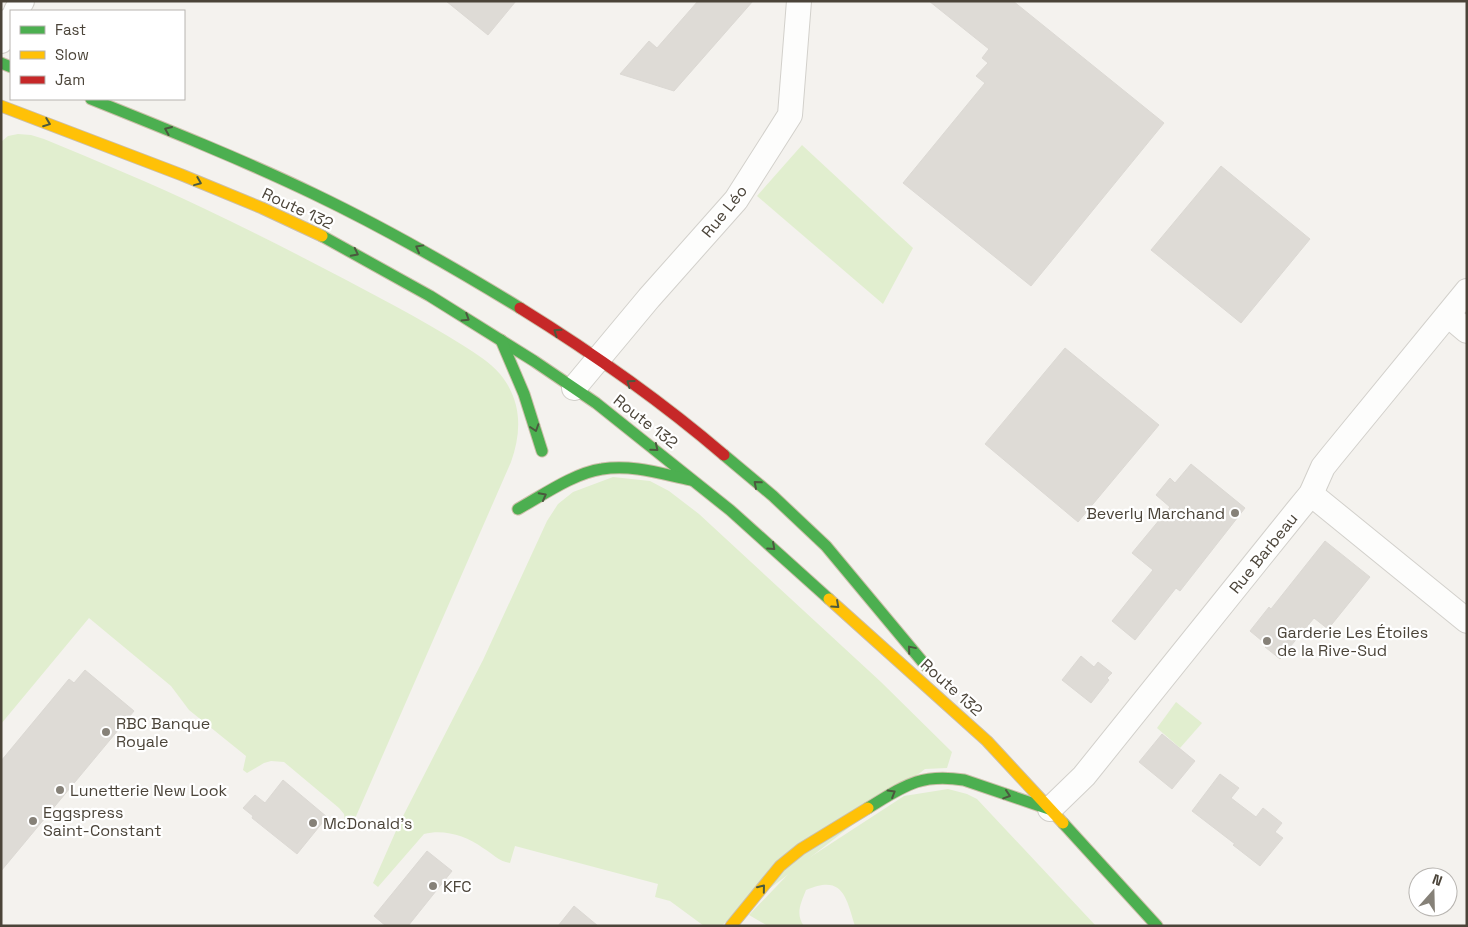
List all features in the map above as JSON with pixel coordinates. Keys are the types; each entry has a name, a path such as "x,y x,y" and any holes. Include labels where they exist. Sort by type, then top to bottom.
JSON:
{"highway":[{"name":"Route 132","path":"92,100 245,162 400,237 501,296 597,360 692,430 794,516 826,546 987,740 1157,926"},
{"name":"Route 132","path":"1,106 182,175 286,219 387,271 501,340 613,415 695,481 766,541 987,740"},
{"path":"501,340 524,394 542,451"},
{"path":"518,509 581,475 601,469 638,469 695,481"},
{"path":"731,926 786,860 898,789 911,783 929,778 964,780 1050,809"}],"street":[{"name":"Rue Léo","path":"574,388 736,200 790,115 799,1"},
{"path":"1,41 10,22"},
{"name":"Rue Barbeau","path":"1050,809 1084,776 1311,494 1323,467 1467,291"},
{"path":"1448,315 1467,331"},
{"path":"1311,494 1467,621"}],"green space":[{"path":"18,134 44,139 124,172 203,208 348,281 395,306 478,355 500,374 513,395 518,416 518,428 511,462 350,830 346,828 344,814 339,808 284,762 271,761 264,763 247,773 243,770 246,756 189,710 171,686 89,618 1,724 1,142 8,136"},
{"path":"802,145 913,248 883,304 757,196"},
{"path":"613,477 650,481 669,491 699,514 881,682 952,752 947,768 925,769 721,926 704,926 670,901 655,897 658,884 515,846 510,863 499,859 470,840 440,832 424,834 378,887 373,883 399,824 483,660 547,521 558,504 573,492"},
{"path":"1176,702 1202,723 1180,748 1157,728"},
{"path":"948,789 977,799 1096,926 855,926 849,906 841,891 828,885 806,890 799,913 804,926 768,926 749,915 795,867 904,796"}],"building":[{"path":"446,1 516,1 488,35"},
{"path":"698,1 753,1 674,91 620,74 649,41 657,48"},
{"path":"929,1 1013,1 1164,123 1031,286 903,183 985,83 976,76 988,63 982,58 989,49"},
{"path":"1221,166 1310,239 1241,323 1151,250"},
{"path":"1065,348 1159,425 1078,522 985,444"},
{"path":"1191,464 1245,508 1180,591 1176,588 1135,640 1112,621 1153,570 1132,553 1170,507 1156,495 1170,478 1175,483"},
{"path":"1325,541 1370,577 1328,629 1314,618 1280,659 1250,631 1269,607 1271,609"},
{"path":"1081,656 1094,667 1098,662 1112,673 1107,678 1109,680 1091,703 1062,680"},
{"path":"85,670 134,711 1,871 1,761 69,679 74,683"},
{"path":"1162,734 1195,761 1172,789 1139,762"},
{"path":"1220,774 1239,788 1231,798 1256,817 1263,808 1282,823 1275,832 1283,838 1260,866 1192,811"},
{"path":"283,780 327,817 297,854 252,818 253,816 243,808 255,795 265,803"},
{"path":"427,851 452,871 408,926 386,926 374,916"},
{"path":"574,906 598,926 558,926"}],"traffic: fast":[{"path":"1,63 10,67"},
{"path":"93,100 231,156 314,194 418,248 520,308"},
{"path":"322,236 430,296 534,361 596,403 730,510 829,599"},
{"path":"501,340 524,394 542,451"},
{"path":"724,455 773,496 826,546 926,666"},
{"path":"518,509 570,480 591,471 602,469 636,469 691,480"},
{"path":"868,808 913,783 936,778 949,778 964,780 1049,809"},
{"path":"1063,823 1157,926"}],"traffic: slow":[{"path":"1,106 182,175 262,208 322,236"},
{"path":"829,599 987,741 1063,823"},
{"path":"731,926 780,866 801,849 868,808"}],"traffic: jam":[{"path":"520,308 625,378 676,415 724,455"}],"place":[{"name":"Beverly Marchand","path":"1235,513"},
{"name":"Garderie Les Étoiles de la Rive-Sud","path":"1267,641"},
{"name":"RBC Banque Royale","path":"106,732"},
{"name":"Lunetterie New Look","path":"60,790"},
{"name":"Eggspress Saint-Constant","path":"33,821"},
{"name":"McDonald's","path":"313,823"},
{"name":"KFC","path":"433,886"}]}
